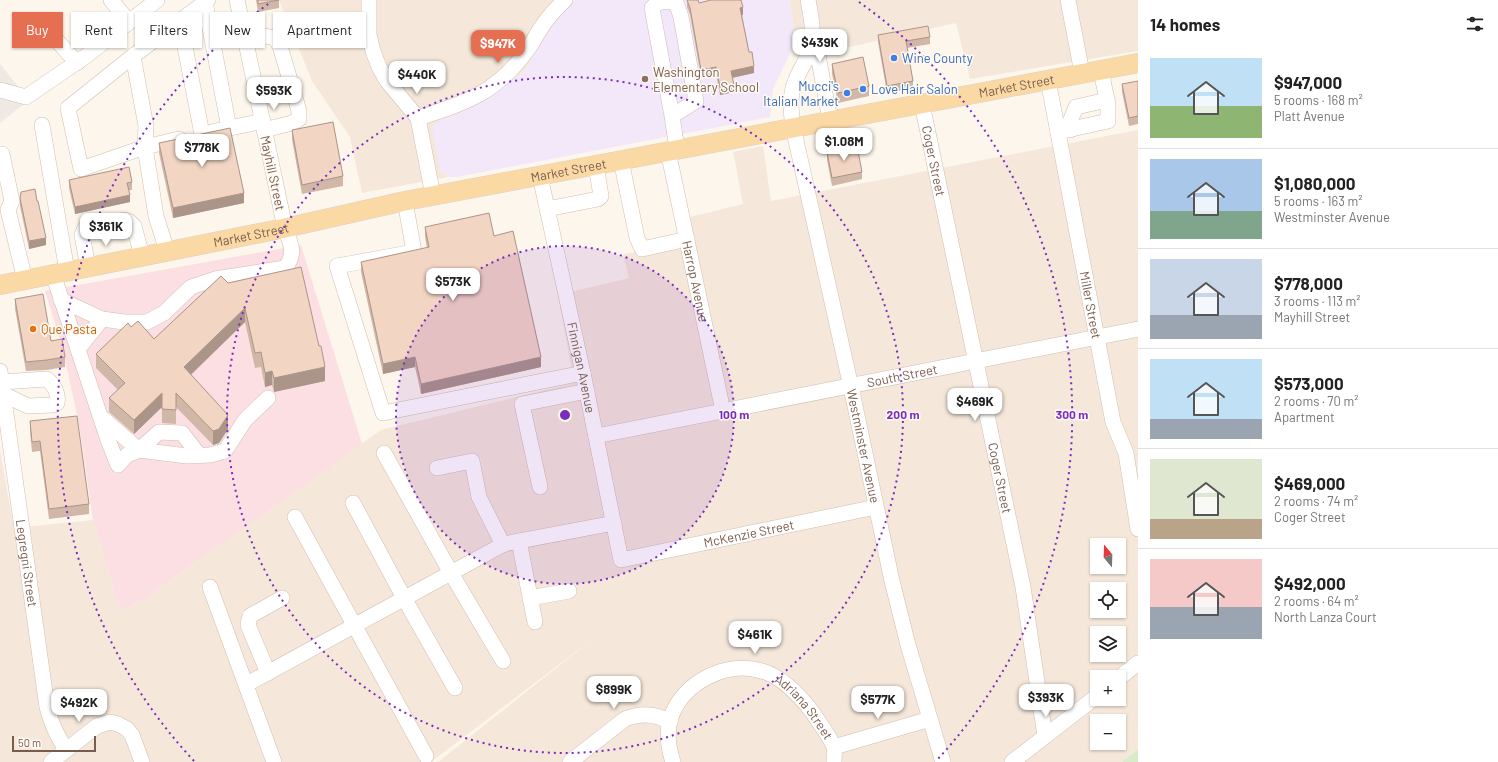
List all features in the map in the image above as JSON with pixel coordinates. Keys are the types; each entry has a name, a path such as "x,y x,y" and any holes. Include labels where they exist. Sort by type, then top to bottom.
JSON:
{"main road":[{"name":"Market Street","path":"0,285 285,228 433,196 1138,62"}],"street":[{"path":"111,0 129,22"},
{"path":"0,90 26,97 77,63 156,0"},
{"name":"Mayhill Street","path":"237,0 240,12"},
{"path":"369,0 369,35 373,51 379,67 390,84 418,118 433,196"},
{"path":"418,118 467,101 485,91 502,78 518,63 550,15 565,0"},
{"path":"808,0 830,120"},
{"path":"1068,0 1082,73"},
{"path":"192,12 207,1 229,128"},
{"name":"Harrop Avenue","path":"672,116 696,101 696,96 681,17 676,2 665,1 656,3 652,8 672,116 672,150 687,239 723,411"},
{"name":"Westminster Avenue","path":"812,25 809,53 795,82 792,94 791,108 794,127 892,581 906,638 943,762"},
{"path":"144,48 68,108 81,169 145,147 229,128 292,123 299,119 299,111 280,46 274,38 265,36"},
{"path":"63,47 77,63"},
{"path":"185,48 202,134"},
{"name":"Mayhill Street","path":"61,300 102,319 124,322 147,322 164,312 191,287 215,280 284,268 290,262 293,253 285,228 248,48"},
{"path":"133,56 146,126 145,147 156,216 167,251"},
{"path":"1064,131 1108,121 1104,69"},
{"name":"Miller Street","path":"1048,80 1064,131 1097,338 1113,422 1126,453 1138,528"},
{"path":"1064,131 1069,124 1076,106 1107,100"},
{"name":"Coger Street","path":"922,104 1023,587 1045,736"},
{"path":"42,125 60,273 61,300 118,465 127,455 139,450 159,432 182,433 200,456"},
{"path":"0,154 2,154 12,201 4,210 25,280"},
{"path":"621,160 637,238 642,249 687,239"},
{"path":"547,209 598,199 602,196 596,165"},
{"name":"Finnigan Avenue","path":"540,176 587,391 621,560"},
{"path":"405,202 414,252 337,266 383,413 583,373"},
{"path":"88,267 82,235 84,230 89,227 105,223 125,220 130,222 134,226 142,256"},
{"path":"78,348 102,319"},
{"name":"South Street","path":"596,436 851,387 1138,329"},
{"name":"Legregni Street","path":"2,382 5,440 47,707 57,736 66,750"},
{"path":"540,487 522,404 587,391"},
{"path":"101,416 139,450 188,456 210,455 225,451 245,420 268,398"},
{"path":"384,453 451,573 503,661"},
{"path":"437,468 472,461 479,497 503,545"},
{"path":"353,503 404,598 455,688"},
{"name":"McKenzie Street","path":"621,560 876,507"},
{"path":"295,517 426,756"},
{"path":"247,684 503,545 614,523"},
{"path":"520,541 535,622"},
{"path":"210,587 247,684 274,762"},
{"path":"530,598 569,591"},
{"path":"268,673 248,625 250,616 282,598"},
{"path":"1126,672 1138,663"},
{"name":"Adriana Street","path":"673,762 669,750 668,736 670,722 677,704 696,684 711,675 723,670 734,668 748,668 763,671 776,676 796,693 821,725 834,747"},
{"path":"1012,762 1090,701"},
{"path":"570,762 625,719 644,714 654,715 670,722"},
{"path":"834,762 834,747 930,719"},
{"path":"51,762 97,726 110,722 127,729 132,735 142,762"}],"shaded area":[{"path":"279,0 574,0 564,8 553,23 525,70 489,98 460,113 440,170 448,177 362,193 350,137 312,81 299,48 366,48 366,12 284,12"},
{"name":"Washington Elementary School","path":"575,0 789,0 794,30 793,47 773,89 770,117 457,177 448,177 440,170 432,127 439,120 460,113 489,98 525,70 553,23 564,8"},
{"path":"789,0 1138,0 1138,51 970,79 956,23 827,52 793,47 794,30"},
{"path":"0,64 29,100 0,123"},
{"path":"1138,130 1138,749 1122,762 438,762 594,638 431,762 0,762 0,450 14,528 93,520 121,612 145,598 381,430 574,383 558,295 629,278 623,254 695,243 690,217 743,204 733,152 763,146 771,201"},
{"path":"301,245 362,444 145,598 121,612 93,520 79,424 62,346 45,291"}],"green space":[{"path":"1138,749 1138,762 1122,762"}],"building":[{"path":"258,0 279,0 258,4"},
{"path":"687,0 698,0 699,3 711,0 741,0 743,7 740,8 749,52 752,52 754,66 731,71 734,85 720,87 716,67 701,70 690,8"},
{"name":"Wine County","path":"928,26 930,37 906,41 913,81 887,86 878,35"},
{"path":"863,57 869,86 838,93 832,64"},
{"path":"1138,81 1138,116 1129,118 1122,84"},
{"path":"333,122 343,176 302,185 292,130"},
{"path":"230,128 244,193 173,208 159,143"},
{"path":"857,146 862,172 832,178 827,152"},
{"path":"129,167 132,182 127,183 130,195 75,207 69,180"},
{"path":"35,189 46,238 29,241 20,198 21,192"},
{"path":"489,213 494,236 513,231 541,357 421,384 415,357 383,364 361,262 429,247 425,227"},
{"path":"301,267 325,367 274,378 272,371 265,373 261,352 255,353 245,308 184,367 228,415 219,429 213,431 176,393 176,410 162,409 162,393 134,420 109,398 125,383 96,354 128,323 131,327 138,321 154,339 221,276 228,283"},
{"name":"Que Pasta","path":"43,294 51,341 62,339 65,357 26,362 15,299"},
{"path":"77,416 89,504 49,509 40,441 32,442 30,421"}],"place":[{"name":"Wine County","path":"894,58"},
{"name":"Washington Elementary School","path":"645,79"},
{"name":"Love Hair Salon","path":"863,89"},
{"name":"Mucci's Italian Market","path":"847,93"},
{"name":"Que Pasta","path":"33,329"}]}
